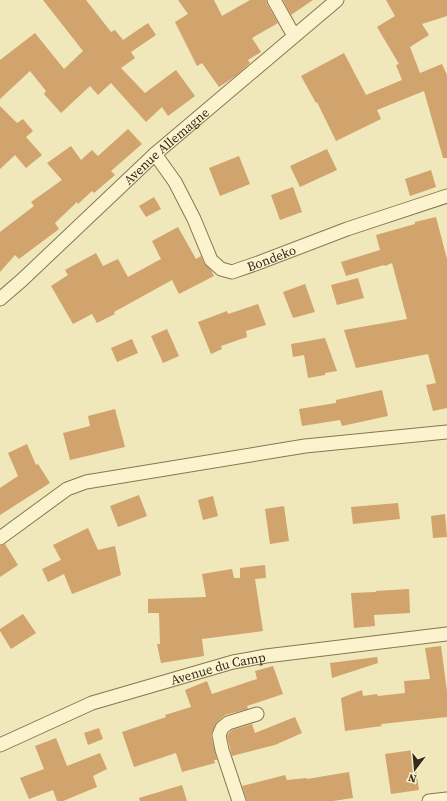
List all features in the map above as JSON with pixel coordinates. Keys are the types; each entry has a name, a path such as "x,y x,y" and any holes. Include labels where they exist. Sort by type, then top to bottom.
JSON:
{"street":[{"path":"274,0 294,36"},
{"name":"Avenue Allemagne","path":"0,299 155,154 337,0"},
{"name":"Bondeko","path":"155,154 175,182 194,219 211,260 221,269 232,272 347,229 447,196"},
{"path":"0,538 66,489 86,482 305,446 447,432"},
{"name":"Avenue du Camp","path":"0,745 92,703 233,662 266,656 447,634"},
{"path":"238,801 222,750 219,735 222,728 228,723 257,714"},
{"path":"429,801 447,799"}],"building":[{"path":"43,0 86,0 111,32 115,30 123,40 148,23 156,35 131,52 135,58 121,68 145,93 176,70 195,96 168,116 162,107 146,122 111,83 98,95 90,86 61,113 44,94 46,91 30,71 0,99 0,60 35,33 64,69 83,51"},
{"path":"178,0 214,0 222,16 250,0 266,0 278,23 252,38 261,52 248,60 250,63 237,75 219,87 202,63 197,66 175,22 188,14"},
{"path":"283,0 313,0 291,15"},
{"path":"386,0 447,0 447,16 422,24 429,35 410,47 420,73 442,64 447,75 447,158 443,158 424,91 377,110 381,119 336,141 317,102 316,103 301,76 344,53 366,95 402,80 396,65 399,64 377,27 395,16"},
{"path":"0,106 17,123 23,119 33,131 26,137 42,155 26,168 15,155 0,169"},
{"path":"128,129 142,144 111,171 115,175 94,193 92,191 78,204 77,202 55,223 59,229 19,259 15,255 0,272 0,232 34,206 31,202 62,180 47,163 71,146 81,160 92,150 98,156"},
{"path":"327,149 337,170 300,187 290,166"},
{"path":"239,156 250,184 220,196 209,168"},
{"path":"431,170 436,187 410,196 405,179"},
{"path":"293,187 302,212 280,220 271,195"},
{"path":"154,197 161,209 146,217 139,206"},
{"path":"436,217 447,259 447,408 433,411 426,385 436,383 428,354 356,368 344,330 407,319 392,263 346,276 341,262 380,250 376,235 415,224 415,222"},
{"path":"178,227 196,259 201,256 204,263 211,270 214,276 179,294 172,280 97,323 92,314 73,324 51,286 68,275 65,270 96,253 103,266 118,259 128,277 161,259 152,241"},
{"path":"358,278 364,298 337,305 331,285"},
{"path":"305,284 315,312 293,318 283,292"},
{"path":"258,304 266,325 246,331 247,337 221,346 222,349 211,354 198,322 227,311 228,314"},
{"path":"167,329 179,356 163,363 151,336"},
{"path":"325,338 337,371 308,378 304,355 293,357 291,344"},
{"path":"132,339 138,353 117,362 111,348"},
{"path":"382,390 388,416 342,426 340,420 302,426 299,409 336,403 336,400"},
{"path":"115,409 125,447 70,460 63,433 90,426 88,416"},
{"path":"27,444 36,465 38,464 50,483 0,515 0,488 18,476 8,453"},
{"path":"139,495 147,516 118,527 110,506"},
{"path":"213,496 218,516 203,520 198,500"},
{"path":"398,503 400,519 353,524 351,507"},
{"path":"284,506 289,541 270,544 265,509"},
{"path":"445,514 447,537 433,538 431,516"},
{"path":"88,528 98,550 115,546 121,575 72,594 64,574 48,582 42,569 61,560 53,545"},
{"path":"5,544 18,565 0,577 0,546"},
{"path":"265,565 266,578 255,579 263,631 202,639 204,656 161,663 157,644 160,644 159,613 148,613 148,599 206,597 202,574 232,569 234,578 240,578 240,568"},
{"path":"409,589 410,613 374,615 375,626 354,628 351,593"},
{"path":"23,614 36,633 11,649 0,629"},
{"path":"441,646 447,691 447,717 381,724 382,726 345,731 341,698 362,690 363,696 405,693 404,681 430,679 425,648"},
{"path":"377,657 378,663 332,678 330,663"},
{"path":"273,666 283,694 247,706 248,709 225,715 217,722 211,736 217,760 214,760 215,763 182,772 176,753 134,767 122,732 166,717 165,715 191,707 185,690 207,681 212,694 257,679 255,671"},
{"path":"295,717 302,733 275,745 232,756 227,736 232,730 252,724 255,733"},
{"path":"99,728 103,739 88,745 84,733"},
{"path":"56,738 67,766 100,753 107,769 93,776 97,787 63,801 57,801 53,790 29,799 20,778 44,769 35,746"},
{"path":"413,750 419,790 391,794 385,754"},
{"path":"349,772 353,798 333,801 247,801 242,786 285,775 287,780 307,779"},
{"path":"182,785 187,801 140,801 139,798"}]}
